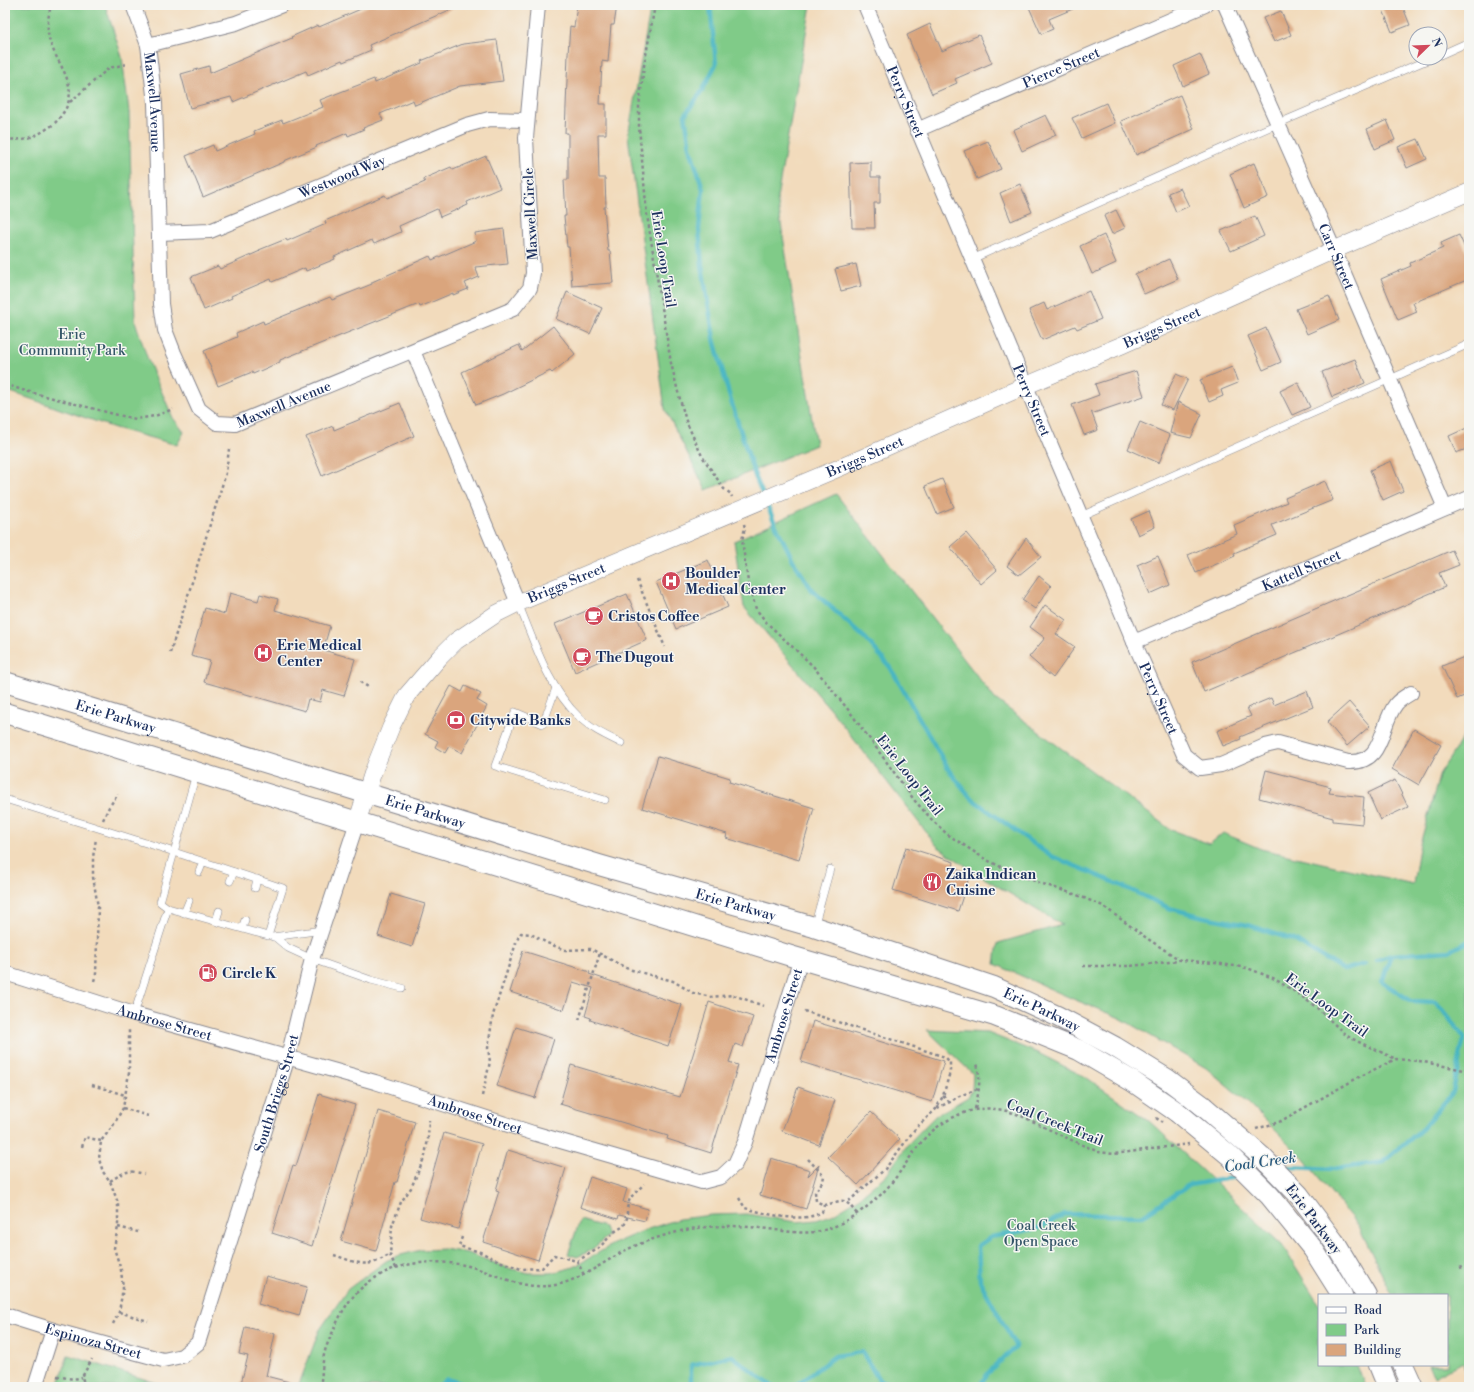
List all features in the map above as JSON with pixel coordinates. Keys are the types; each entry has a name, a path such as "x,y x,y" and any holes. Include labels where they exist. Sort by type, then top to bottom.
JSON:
{"main road":[{"name":"Erie Parkway","path":"5,682 591,862 814,927 994,987 1058,1016 1115,1047 1167,1079 1203,1106 1260,1156 1299,1195 1335,1243 1365,1294"},
{"name":"Erie Parkway","path":"5,714 1002,1019 1079,1050 1132,1081 1178,1112 1229,1155 1270,1196 1313,1249 1341,1294"},
{"path":"1379,1366 1388,1387"},
{"path":"1403,1366 1413,1387"}],"street":[{"name":"Maxwell Avenue","path":"133,5 148,45 155,103 161,304 165,330 199,410 217,423 235,424 413,352"},
{"path":"148,45 236,23 282,5"},
{"name":"Maxwell Circle","path":"413,352 513,309 530,288 533,273 526,120 538,5"},
{"name":"Pierce Street","path":"917,130 1205,5"},
{"name":"Carr Street","path":"1225,5 1334,250 1445,508"},
{"name":"Perry Street","path":"868,8 917,130 1134,642 1184,755 1200,768 1221,765 1265,746 1278,743 1348,762 1357,762 1367,758 1376,751 1396,704 1410,693"},
{"name":"Westwood Way","path":"159,233 210,231 467,125 489,119 526,120"},
{"name":"Briggs Street","path":"357,822 366,793 391,727 407,695 456,641 496,614 518,603 787,490 1129,342 1334,250 1469,192"},
{"path":"413,352 518,603"},
{"name":"Kattell Street","path":"1134,642 1469,498"},
{"name":"South Briggs Street","path":"182,1356 198,1343 288,1057 312,959 357,822"},
{"name":"Ambrose Street","path":"5,973 134,1014 375,1082 532,1133 702,1182 721,1177 735,1164 745,1142 801,958"},
{"name":"Espinoza Street","path":"5,1315 53,1330 163,1360 182,1356"},
{"path":"35,1387 53,1330"}],"lane":[{"path":"1448,51 1469,42"},
{"path":"972,259 1277,124 1413,66"},
{"path":"1081,516 1469,344"},
{"path":"518,603 544,667 560,696 580,718 602,734 621,743"},
{"path":"556,688 543,724 515,712 495,766 604,800"},
{"path":"196,773 160,902 168,908 272,936 322,930"},
{"path":"5,800 174,852 283,888 272,936"},
{"path":"200,872 203,862"},
{"path":"814,927 830,869"},
{"path":"230,881 234,872"},
{"path":"254,888 257,880"},
{"path":"184,912 189,901"},
{"path":"134,1014 168,908"},
{"path":"216,921 219,911"},
{"path":"242,928 245,920"},
{"path":"272,936 288,948 312,959 371,980 402,988"}],"path":[{"path":"51,5 47,27 49,41 65,73 70,94 69,102"},
{"name":"Erie Loop Trail","path":"655,5 641,86 639,127 647,215 661,306 676,385 686,421 702,456 724,489 731,494 741,509 745,528 742,540 748,582 756,609 768,623 813,666 850,712 915,801 934,822 960,843 984,859 1011,872 1077,895 1103,906 1180,960 1247,968 1273,978 1316,1007 1347,1036 1396,1059"},
{"path":"5,139 26,140 45,131 61,116 69,102 109,68 126,64"},
{"path":"5,384 22,390 136,419 155,416 173,409"},
{"path":"170,653 226,472 228,449"},
{"path":"637,580 665,647"},
{"path":"360,682 370,688"},
{"path":"103,821 109,807 118,794"},
{"path":"94,981 96,974 98,907 93,877 93,857 96,840"},
{"path":"482,1096 490,1062 488,1048 493,1015 517,940 521,933 531,934 547,943 565,950 591,948 628,969 673,981 693,993 711,997 733,996 764,1006"},
{"path":"579,1020 600,953"},
{"path":"1083,966 1130,966 1180,960"},
{"path":"804,1011 945,1057 950,1062 950,1072 943,1096 936,1109"},
{"path":"113,1324 120,1312 123,1288 121,1270 114,1248 118,1227 118,1203 110,1181 103,1172 99,1160 101,1141 113,1126 123,1108 128,1073 129,1029"},
{"path":"1249,1131 1279,1122 1361,1076 1396,1059 1419,1061 1469,1071"},
{"path":"975,1109 980,1088 980,1076 976,1063"},
{"path":"92,1085 125,1095"},
{"path":"848,1202 885,1169 915,1128 936,1109 957,1097 980,1088"},
{"path":"943,1096 950,1102"},
{"path":"123,1108 148,1116"},
{"name":"Coal Creek Trail","path":"320,1387 324,1356 341,1313 350,1299 361,1287 383,1272 396,1268 436,1262 465,1265 510,1282 536,1286 557,1285 584,1275 626,1251 654,1238 701,1227 741,1226 805,1233 822,1230 840,1224 857,1214 891,1184 927,1136 943,1123 975,1109 996,1108 1013,1112 1099,1152 1114,1154 1190,1144"},
{"path":"396,1268 390,1255 392,1226 401,1202 411,1188 425,1156 429,1120"},
{"path":"82,1147 85,1137 101,1141"},
{"path":"808,1158 824,1176 823,1181 815,1192 816,1201 824,1205 841,1200 848,1202 857,1214"},
{"path":"110,1181 125,1171 144,1174"},
{"path":"462,1237 459,1246 480,1252 521,1269 542,1268 554,1255 577,1261 598,1249 614,1232 624,1226 627,1218 627,1208 630,1198 644,1184"},
{"path":"739,1198 744,1208 796,1218 816,1216 822,1212 824,1205"},
{"path":"118,1227 138,1232"},
{"path":"334,1255 364,1265 390,1255"},
{"path":"577,1261 584,1275"},
{"path":"1460,1268 1469,1264"},
{"path":"120,1312 148,1321"},
{"path":"57,1376 67,1379 77,1379 82,1377 92,1359"},
{"path":"82,1377 85,1387"}],"green space":[{"name":"Erie Community Park","path":"5,5 105,5 122,57 129,111 135,321 148,360 173,418 184,432 177,445 115,428 5,390"},
{"path":"651,5 811,5 777,198 816,445 706,490 665,409 628,136"},
{"path":"836,494 995,699 1171,830 1210,844 1223,833 1261,849 1413,884 1419,848 1440,773 1469,728 1469,1379 1462,1362 1434,1377 1428,1366 1448,1366 1448,1294 1392,1294 1359,1227 1303,1158 1247,1102 1206,1068 1120,1018 995,964 998,943 1062,925 979,875 937,846 831,710 744,607 734,541"},
{"name":"Coal Creek Open Space","path":"927,1030 988,1033 1040,1054 1087,1078 1149,1121 1282,1245 1318,1302 1318,1366 1357,1366 1365,1387 298,1387 319,1331 348,1289 386,1261 397,1256 421,1250 444,1249 468,1253 508,1268 529,1273 551,1273 574,1267 615,1243 645,1230 679,1219 711,1215 747,1214 797,1222 816,1220 832,1215 856,1200 886,1175 908,1144 935,1116 968,1097 972,1090 973,1074"},
{"path":"580,1220 605,1227 608,1236 590,1251 577,1257 568,1254"},
{"path":"68,1355 160,1384 160,1387 58,1387"}],"building":[{"path":"370,5 461,5 369,45 371,50 343,62 342,60 308,75 306,71 233,102 231,97 190,108 181,74 209,66 210,73 292,38 291,37 318,25 319,27"},
{"path":"577,5 617,5 614,25 611,25 608,62 602,61 600,104 606,104 606,134 598,134 599,178 605,178 606,207 604,207 608,251 610,251 613,283 572,286 569,247 567,247 564,216 566,216 564,180 568,180 568,133 565,133 570,26 574,27"},
{"path":"1028,5 1082,5 1049,19 1053,29 1041,34"},
{"path":"1381,5 1402,5 1410,25 1392,32"},
{"path":"1281,11 1291,35 1274,42 1263,18"},
{"path":"930,24 942,51 979,35 992,63 955,79 957,83 932,94 907,35"},
{"path":"497,40 503,81 460,86 415,105 413,100 380,114 383,120 363,128 364,129 348,136 347,133 316,146 317,147 284,162 203,197 186,156 213,145 215,151 255,134 254,131 282,120 283,123 323,107 320,100 374,79 375,83 422,63 421,61 463,44"},
{"path":"1200,54 1209,74 1183,86 1174,66"},
{"path":"1180,95 1194,129 1136,155 1121,121"},
{"path":"1106,103 1115,123 1082,138 1072,118"},
{"path":"1046,115 1056,135 1022,151 1013,130"},
{"path":"1387,120 1395,140 1375,149 1367,129"},
{"path":"1418,139 1427,159 1407,168 1398,147"},
{"path":"988,141 1001,169 977,179 964,151"},
{"path":"486,156 500,188 467,202 468,205 440,217 437,209 399,226 401,232 374,244 372,240 334,257 335,259 306,271 305,268 272,282 271,279 231,296 232,298 204,310 191,277 218,266 220,269 260,251 259,250 286,239 287,241 326,224 325,221 385,195 387,198 425,182 423,179 451,167 453,170"},
{"path":"871,162 871,177 880,177 880,203 874,203 875,228 852,228 850,163"},
{"path":"1254,163 1268,197 1244,208 1230,174"},
{"path":"1020,184 1032,212 1011,221 1000,193"},
{"path":"1180,188 1189,206 1176,212 1168,193"},
{"path":"1116,210 1125,228 1112,234 1104,216"},
{"path":"1255,216 1264,236 1231,251 1221,231"},
{"path":"504,229 508,264 475,267 479,277 465,283 468,289 453,295 453,293 420,307 419,304 280,360 280,362 253,374 252,372 218,386 204,351 237,337 236,333 263,321 264,324 330,297 332,300 372,284 372,282 430,256 432,260 476,241 475,233"},
{"path":"1104,235 1116,263 1092,274 1080,246"},
{"path":"1459,235 1469,257 1469,279 1413,303 1417,312 1398,320 1381,279 1411,266 1410,263 1443,248 1441,243"},
{"path":"1169,259 1178,279 1144,294 1135,274"},
{"path":"856,264 861,286 841,291 835,269"},
{"path":"1089,291 1101,319 1077,329 1075,326 1042,340 1029,310 1044,303 1047,310"},
{"path":"567,292 602,308 590,334 556,319"},
{"path":"1329,296 1339,320 1307,334 1296,309"},
{"path":"553,326 575,354 552,373 550,371 503,394 476,405 462,372 519,345 522,351"},
{"path":"1266,328 1281,362 1263,370 1248,336"},
{"path":"1355,359 1365,383 1332,397 1322,372"},
{"path":"1232,367 1238,383 1221,390 1223,396 1209,402 1200,380"},
{"path":"1136,371 1144,396 1094,413 1091,411 1098,430 1084,435 1072,405 1099,395 1095,384"},
{"path":"1176,374 1188,379 1173,410 1161,405"},
{"path":"1298,382 1310,407 1292,415 1280,391"},
{"path":"1178,402 1202,414 1191,438 1170,433"},
{"path":"400,403 414,436 322,476 306,437 333,426 334,430"},
{"path":"1140,422 1170,435 1159,463 1128,449"},
{"path":"1469,427 1469,448 1456,453 1449,436"},
{"path":"1391,461 1403,491 1383,500 1370,470"},
{"path":"942,479 954,507 937,514 925,486"},
{"path":"1325,481 1333,500 1272,525 1277,535 1234,553 1235,556 1196,573 1188,555 1237,534 1234,525 1287,502 1285,498"},
{"path":"1149,511 1155,527 1138,535 1131,519"},
{"path":"966,533 997,570 981,584 950,547"},
{"path":"1026,538 1041,557 1019,575 1007,566"},
{"path":"1452,550 1459,565 1439,573 1445,587 1204,692 1192,662"},
{"path":"1158,556 1170,585 1150,594 1137,565"},
{"path":"708,560 728,607 676,629 656,582"},
{"path":"1039,576 1051,586 1035,609 1022,600"},
{"name":"Erie Medical Center","path":"230,593 258,601 260,594 278,599 275,610 330,626 323,650 355,659 344,696 323,690 320,702 308,699 305,711 204,682 210,661 191,656 205,608 225,614"},
{"path":"627,594 647,640 575,672 555,624"},
{"path":"1045,605 1066,620 1056,634 1075,647 1053,678 1029,657 1045,638 1030,627"},
{"path":"1469,655 1469,694 1457,699 1442,666"},
{"name":"Citywide Banks","path":"451,686 462,692 465,686 481,694 477,700 487,706 462,753 449,746 445,753 435,747 438,741 425,734"},
{"path":"1307,691 1313,707 1240,737 1241,739 1223,746 1217,731 1251,716 1247,708 1271,698 1274,705"},
{"path":"1349,702 1370,726 1347,746 1327,722"},
{"path":"1414,729 1441,745 1419,785 1392,769"},
{"path":"658,756 730,778 729,782 814,808 799,860 726,838 727,834 642,808"},
{"path":"1266,770 1331,787 1329,793 1364,797 1362,824 1333,821 1333,818 1259,798"},
{"path":"1395,780 1408,807 1380,820 1368,793"},
{"name":"Zaika Indican Cuisine","path":"906,847 954,862 953,868 970,874 958,911 893,890"},
{"path":"391,894 425,904 412,947 378,936"},
{"path":"523,951 590,972 589,974 682,1005 668,1046 590,1020 591,1018 585,1016 593,988 573,982 564,1010 510,992"},
{"path":"709,1002 753,1017 743,1047 735,1044 729,1062 738,1065 711,1153 667,1139 668,1136 560,1104 571,1065 680,1097"},
{"path":"813,1021 944,1061 932,1102 801,1062"},
{"path":"516,1027 554,1039 535,1098 497,1086"},
{"path":"798,1087 835,1100 819,1145 782,1131"},
{"path":"319,1094 355,1105 312,1246 272,1233 293,1165 296,1166"},
{"path":"378,1111 415,1122 397,1182 395,1182 376,1251 341,1241"},
{"path":"871,1112 900,1139 858,1185 828,1157"},
{"path":"444,1133 482,1144 458,1229 420,1218"},
{"path":"508,1150 566,1168 538,1260 483,1242 499,1191 496,1190"},
{"path":"771,1158 810,1170 808,1176 819,1165 806,1209 760,1195"},
{"path":"590,1177 627,1189 623,1202 648,1209 645,1221 619,1215 618,1219 580,1207"},
{"path":"266,1276 307,1287 299,1316 258,1304"},
{"path":"245,1327 275,1334 266,1376 293,1383 293,1387 240,1387 248,1356 239,1354"}],"waterway":[{"path":"710,5 716,64 702,91 685,115 690,148 703,189 699,229 702,266 714,339 730,398 755,476 777,528 794,562 812,590 866,639 890,667 950,772 972,799 1049,855 1120,885 1169,908 1204,917 1248,925 1294,940 1344,970 1365,964"},
{"name":"Coal Creek","path":"1281,1169 1290,1167 1335,1169 1384,1162 1423,1128 1453,1092 1464,1037 1436,1002 1411,1001 1382,982 1391,955 1449,951 1469,941"},
{"path":"1377,960 1391,955"},
{"name":"Coal Creek","path":"978,1387 989,1372 1016,1347 980,1281 978,1246 991,1237 1039,1228 1065,1214 1142,1216 1189,1185 1243,1176"},
{"name":"Coal Creek","path":"791,1387 799,1383 835,1356 862,1352 879,1380 900,1387"},
{"name":"Coal Creek","path":"694,1387 691,1384 691,1365 732,1356 773,1387"},
{"name":"Coal Creek","path":"438,1387 447,1379 472,1387"}],"place":[{"name":"Boulder Medical Center","path":"671,581"},
{"name":"Cristos Coffee","path":"594,616"},
{"name":"Erie Medical Center","path":"263,653"},
{"name":"The Dugout","path":"582,657"},
{"name":"Citywide Banks","path":"456,720"},
{"name":"Zaika Indican Cuisine","path":"932,882"},
{"name":"Circle K","path":"208,973"}]}
